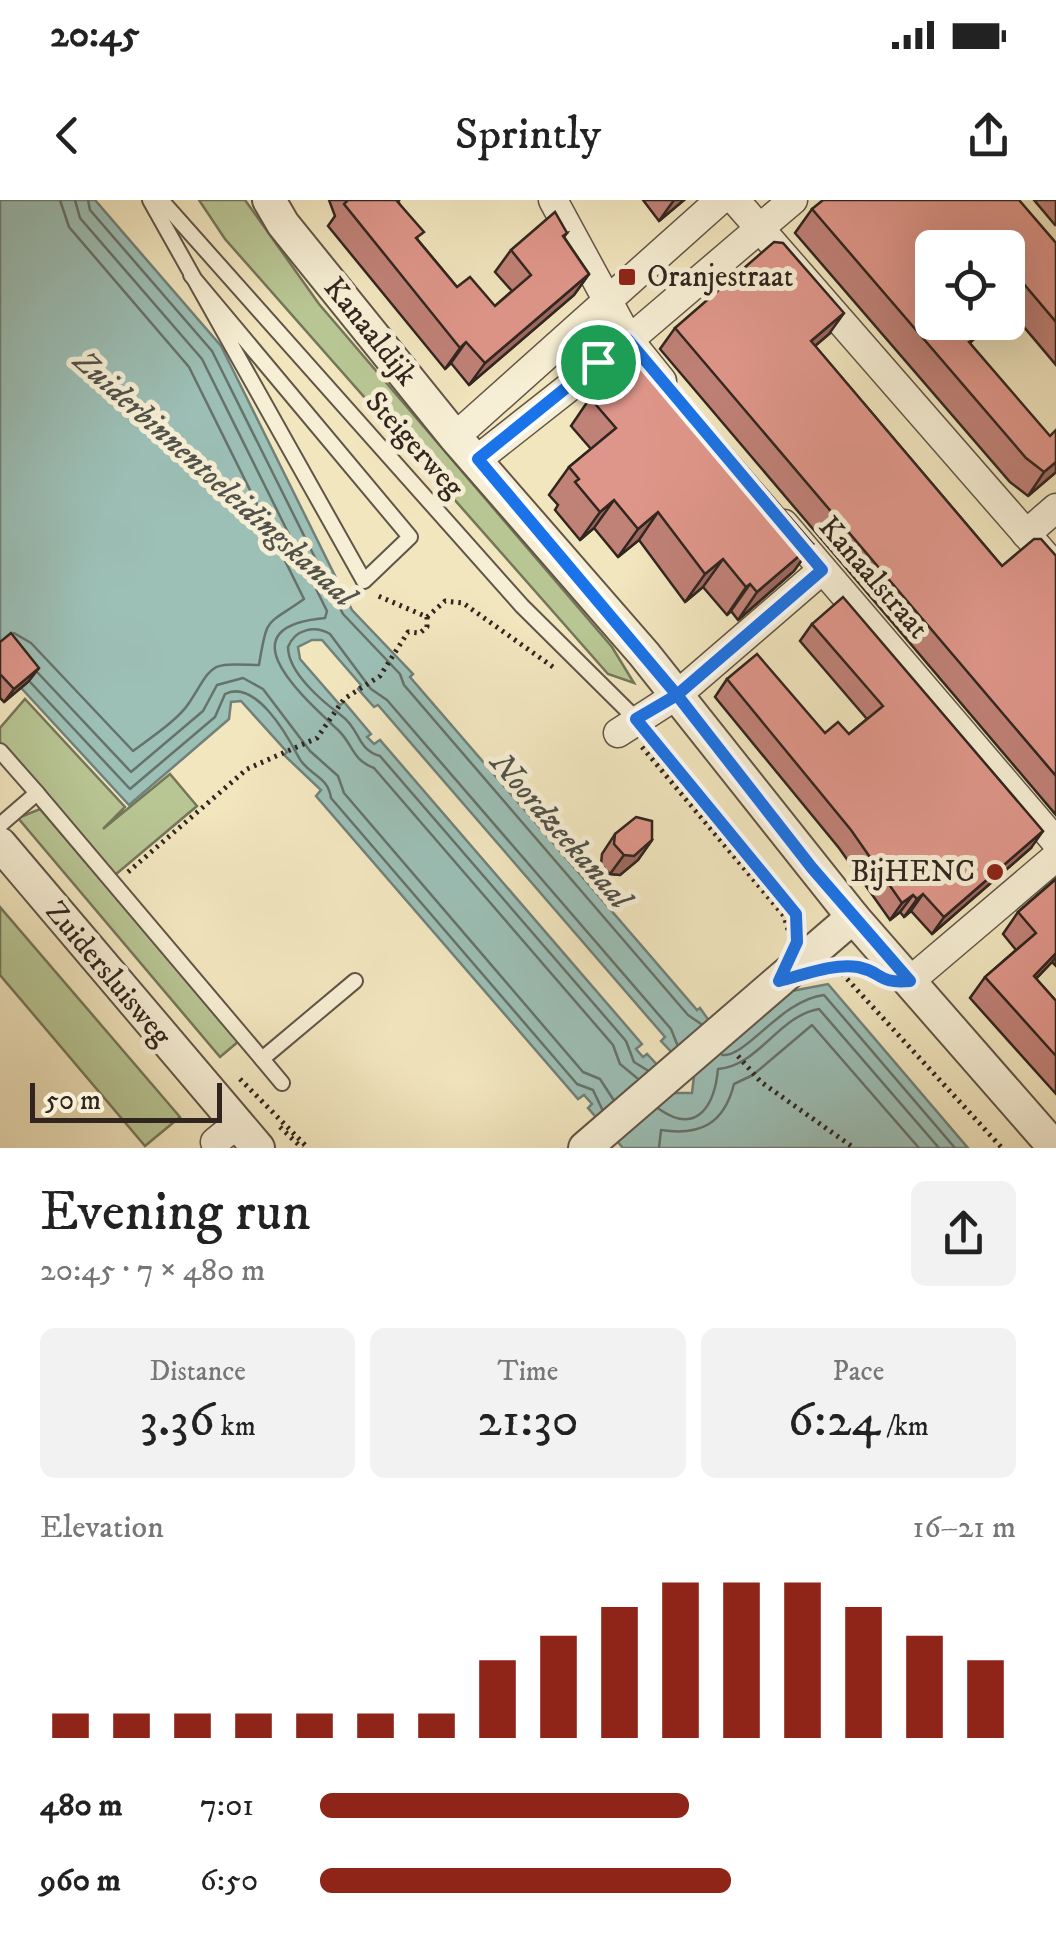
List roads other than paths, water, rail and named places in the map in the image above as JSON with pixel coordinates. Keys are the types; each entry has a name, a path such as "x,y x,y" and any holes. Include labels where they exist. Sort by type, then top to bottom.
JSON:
{"street":[{"name":"Kanaaldijk","path":"269,200 282,224 677,695 853,917 1055,1148"},
{"path":"553,200 608,296 628,340 680,402"},
{"path":"466,448 608,296 720,200"},
{"path":"735,200 1056,568"},
{"path":"466,448 628,340 793,200"},
{"name":"Kanaalstraat","path":"770,508 1056,842"},
{"path":"1026,534 1056,508"},
{"path":"626,726 677,695 822,570"},
{"name":"Zuidersluisweg","path":"0,844 231,1141"},
{"path":"910,981 1056,858"},
{"path":"585,1148 853,917"}],"lane":[{"path":"150,200 191,275 364,581 410,537 191,275"},
{"name":"Steigerweg","path":"161,200 626,726"},
{"path":"0,751 282,1083"},
{"path":"0,825 36,793"},
{"path":"262,1058 355,981"}],"water":[{"name":"Zuiderbinnentoeleidingskanaal","path":"0,200 95,200 221,346 352,610 413,674 410,677 697,1010 700,1008 727,1046 792,991 828,984 968,1148 623,1148 588,1108 592,1104 584,1095 578,1099 316,796 321,790 284,755 287,752 241,701 231,702 229,719 129,805 0,665","holes":["322,640 361,685 358,689 374,707 378,705 665,1037 661,1041 694,1076 692,1093 676,1093 673,1082 647,1054 643,1057 636,1049 642,1044 380,740 374,744 367,737 371,734 344,702 340,705 300,659 298,647"]}],"place":[{"name":"Oranjestraat","path":"627,277"},
{"name":"BijHENC","path":"995,872"}],"water label":[{"name":"Noordzeekanaal","path":"560,831"}]}
